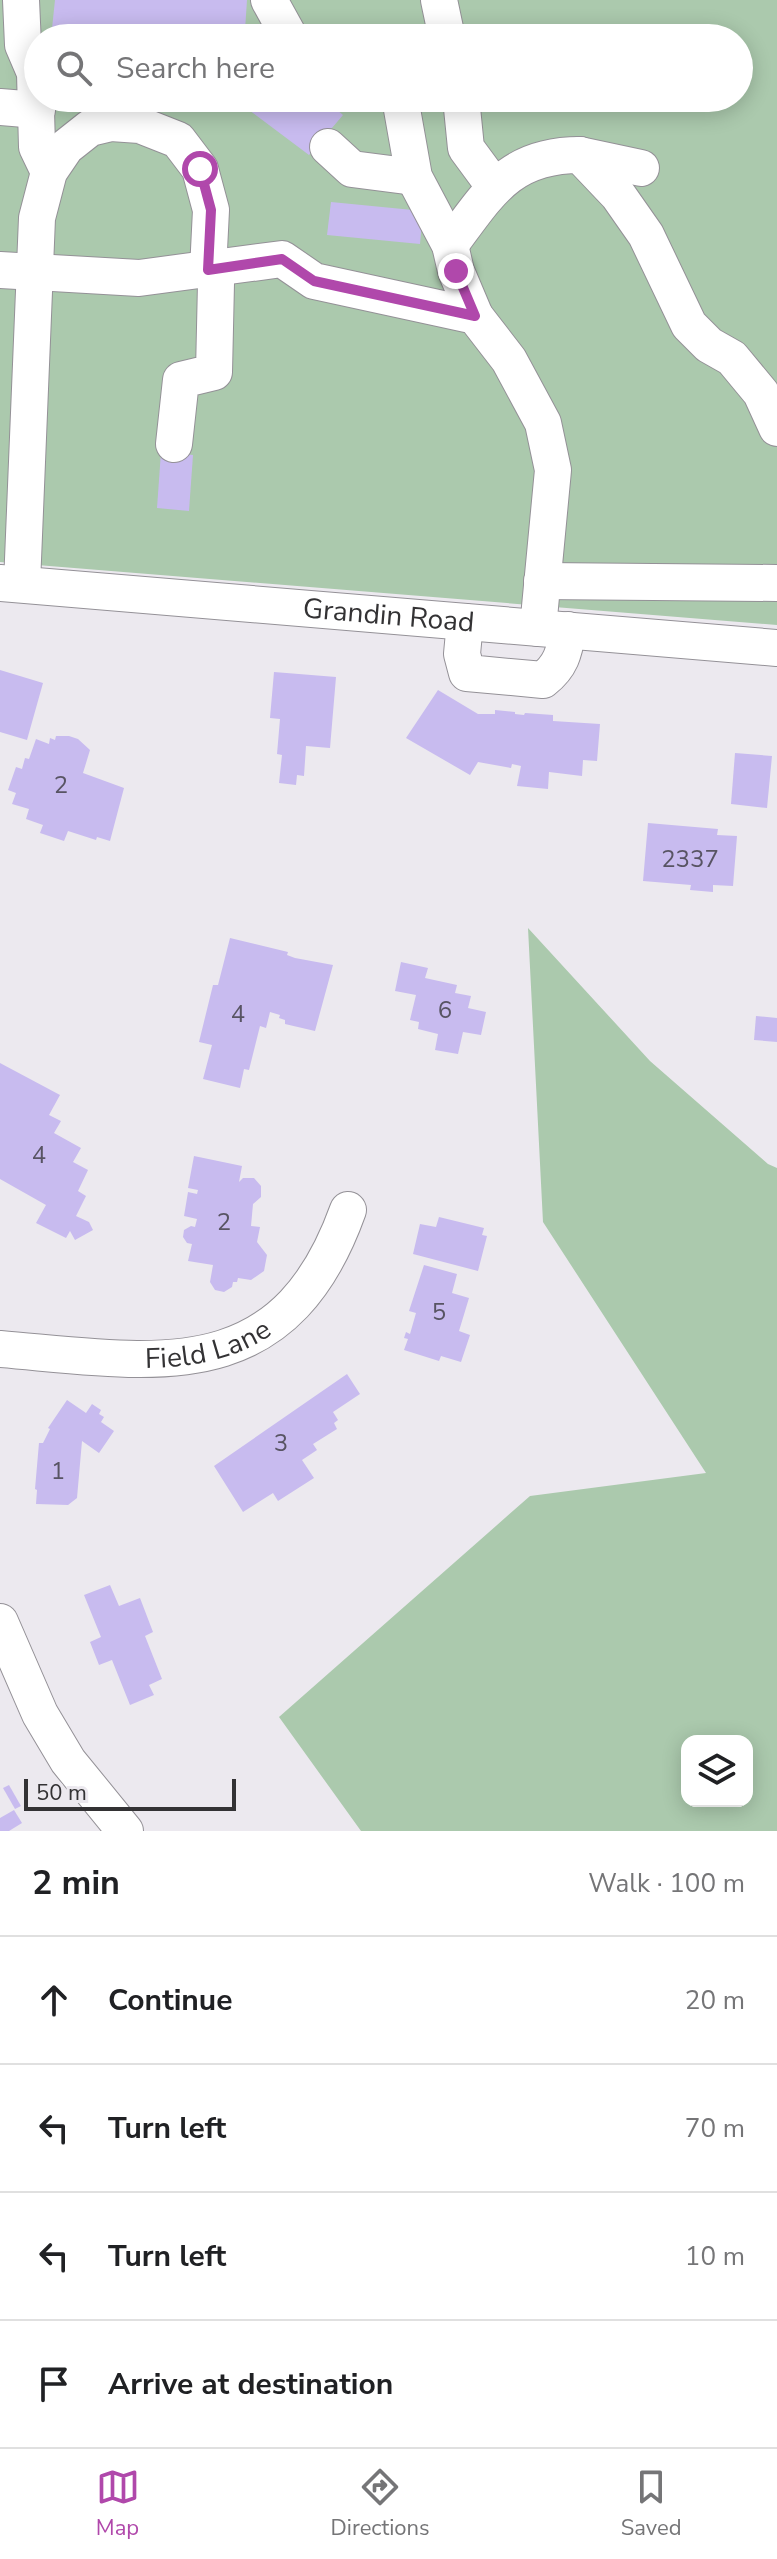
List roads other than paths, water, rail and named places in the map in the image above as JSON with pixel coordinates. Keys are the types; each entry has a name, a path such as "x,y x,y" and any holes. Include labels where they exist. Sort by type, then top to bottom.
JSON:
{"street":[{"path":"21,0 24,47"},
{"path":"269,0 282,24"},
{"path":"439,0 443,24"},
{"path":"0,107 24,109"},
{"path":"37,112 37,147 49,172"},
{"path":"402,112 414,177 450,245 456,271 475,316 509,360 543,423 553,470 542,581 563,656 556,670 543,680 467,673 462,654 465,622"},
{"path":"462,112 466,148 494,186"},
{"path":"11,583 36,271 37,218 49,172 66,147 90,128 111,123 140,125 178,140 200,169 211,210 208,270 216,283 214,372 181,380 174,444"},
{"path":"328,147 352,169 414,177"},
{"path":"450,245 494,186 524,166 552,155 580,155 641,168"},
{"path":"580,155 618,195 646,235 689,325 709,345 732,358 761,393 777,428"},
{"path":"0,270 139,278 282,259 314,281 475,316"},
{"path":"542,581 777,583"},
{"name":"Grandin Road","path":"11,583 777,648"},
{"name":"Field Lane","path":"0,1349 144,1361 196,1355 227,1347 268,1330 295,1305 317,1276 339,1236 348,1210"},
{"path":"0,1622 40,1714 68,1761 125,1831"}]}
